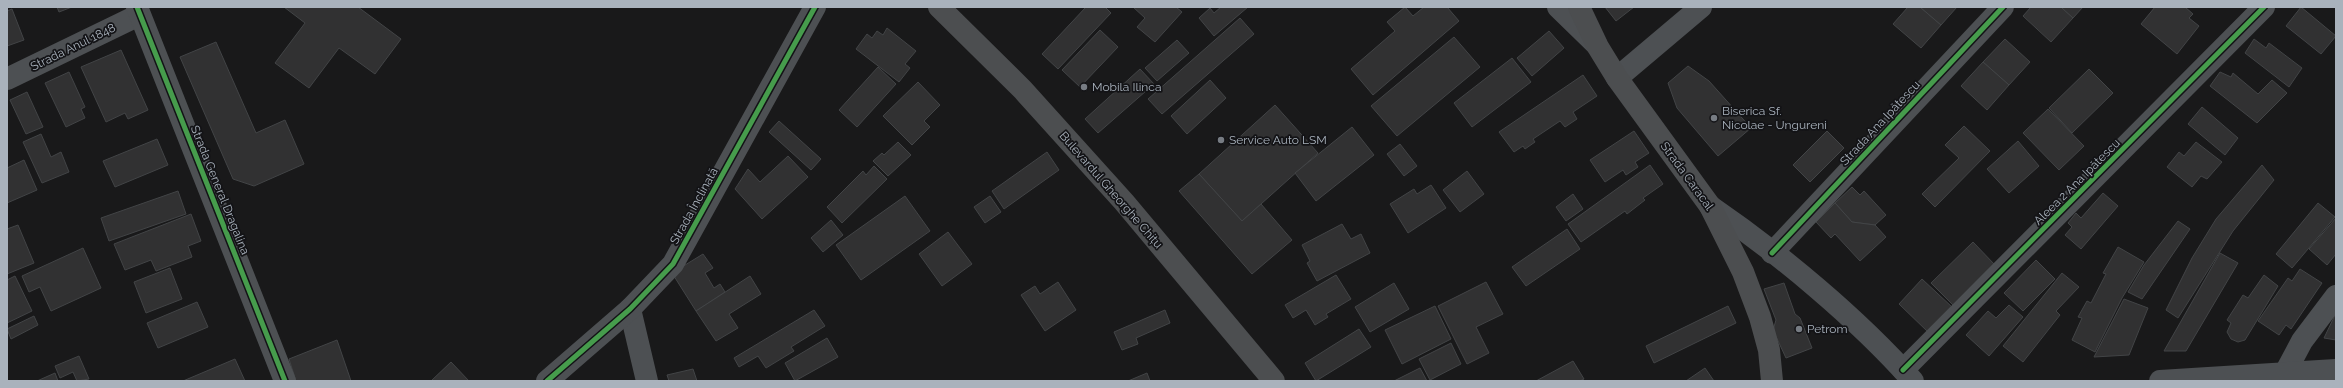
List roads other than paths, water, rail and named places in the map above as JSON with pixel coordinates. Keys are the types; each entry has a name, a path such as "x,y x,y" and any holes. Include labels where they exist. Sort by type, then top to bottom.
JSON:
{"main road":[{"name":"Bulevardul Gheorghe Chițu","path":"939,7 1023,90 1124,202 1274,381"},
{"name":"Strada Caracal","path":"1579,7 1598,47 1617,78 1710,206 1743,272 1760,317 1769,350 1772,381"}],"street":[{"name":"Strada Înclinată","path":"547,381 630,309 673,264 815,7"},
{"path":"1558,7 1598,47"},
{"path":"1617,78 1701,7"},
{"name":"Strada Ana Ipătescu","path":"1772,252 2003,7"},
{"name":"Aleea 2 Ana Ipătescu","path":"1908,375 2264,7"},
{"name":"Strada Anul 1848","path":"7,79 138,11"},
{"name":"Strada General Dragalina","path":"138,11 285,381"},
{"path":"1710,206 1772,252 1854,321 1908,375"},
{"path":"2285,373 2302,341 2336,296"},
{"path":"630,309 647,381"},
{"path":"2160,381 2336,370"}],"place":[{"name":"Mobila Ilinca","path":"1084,87"},
{"name":"Biserica Sf. Nicolae - Ungureni","path":"1714,118"},
{"name":"Service Auto LSM","path":"1221,140"},
{"name":"Petrom","path":"1799,329"}]}
